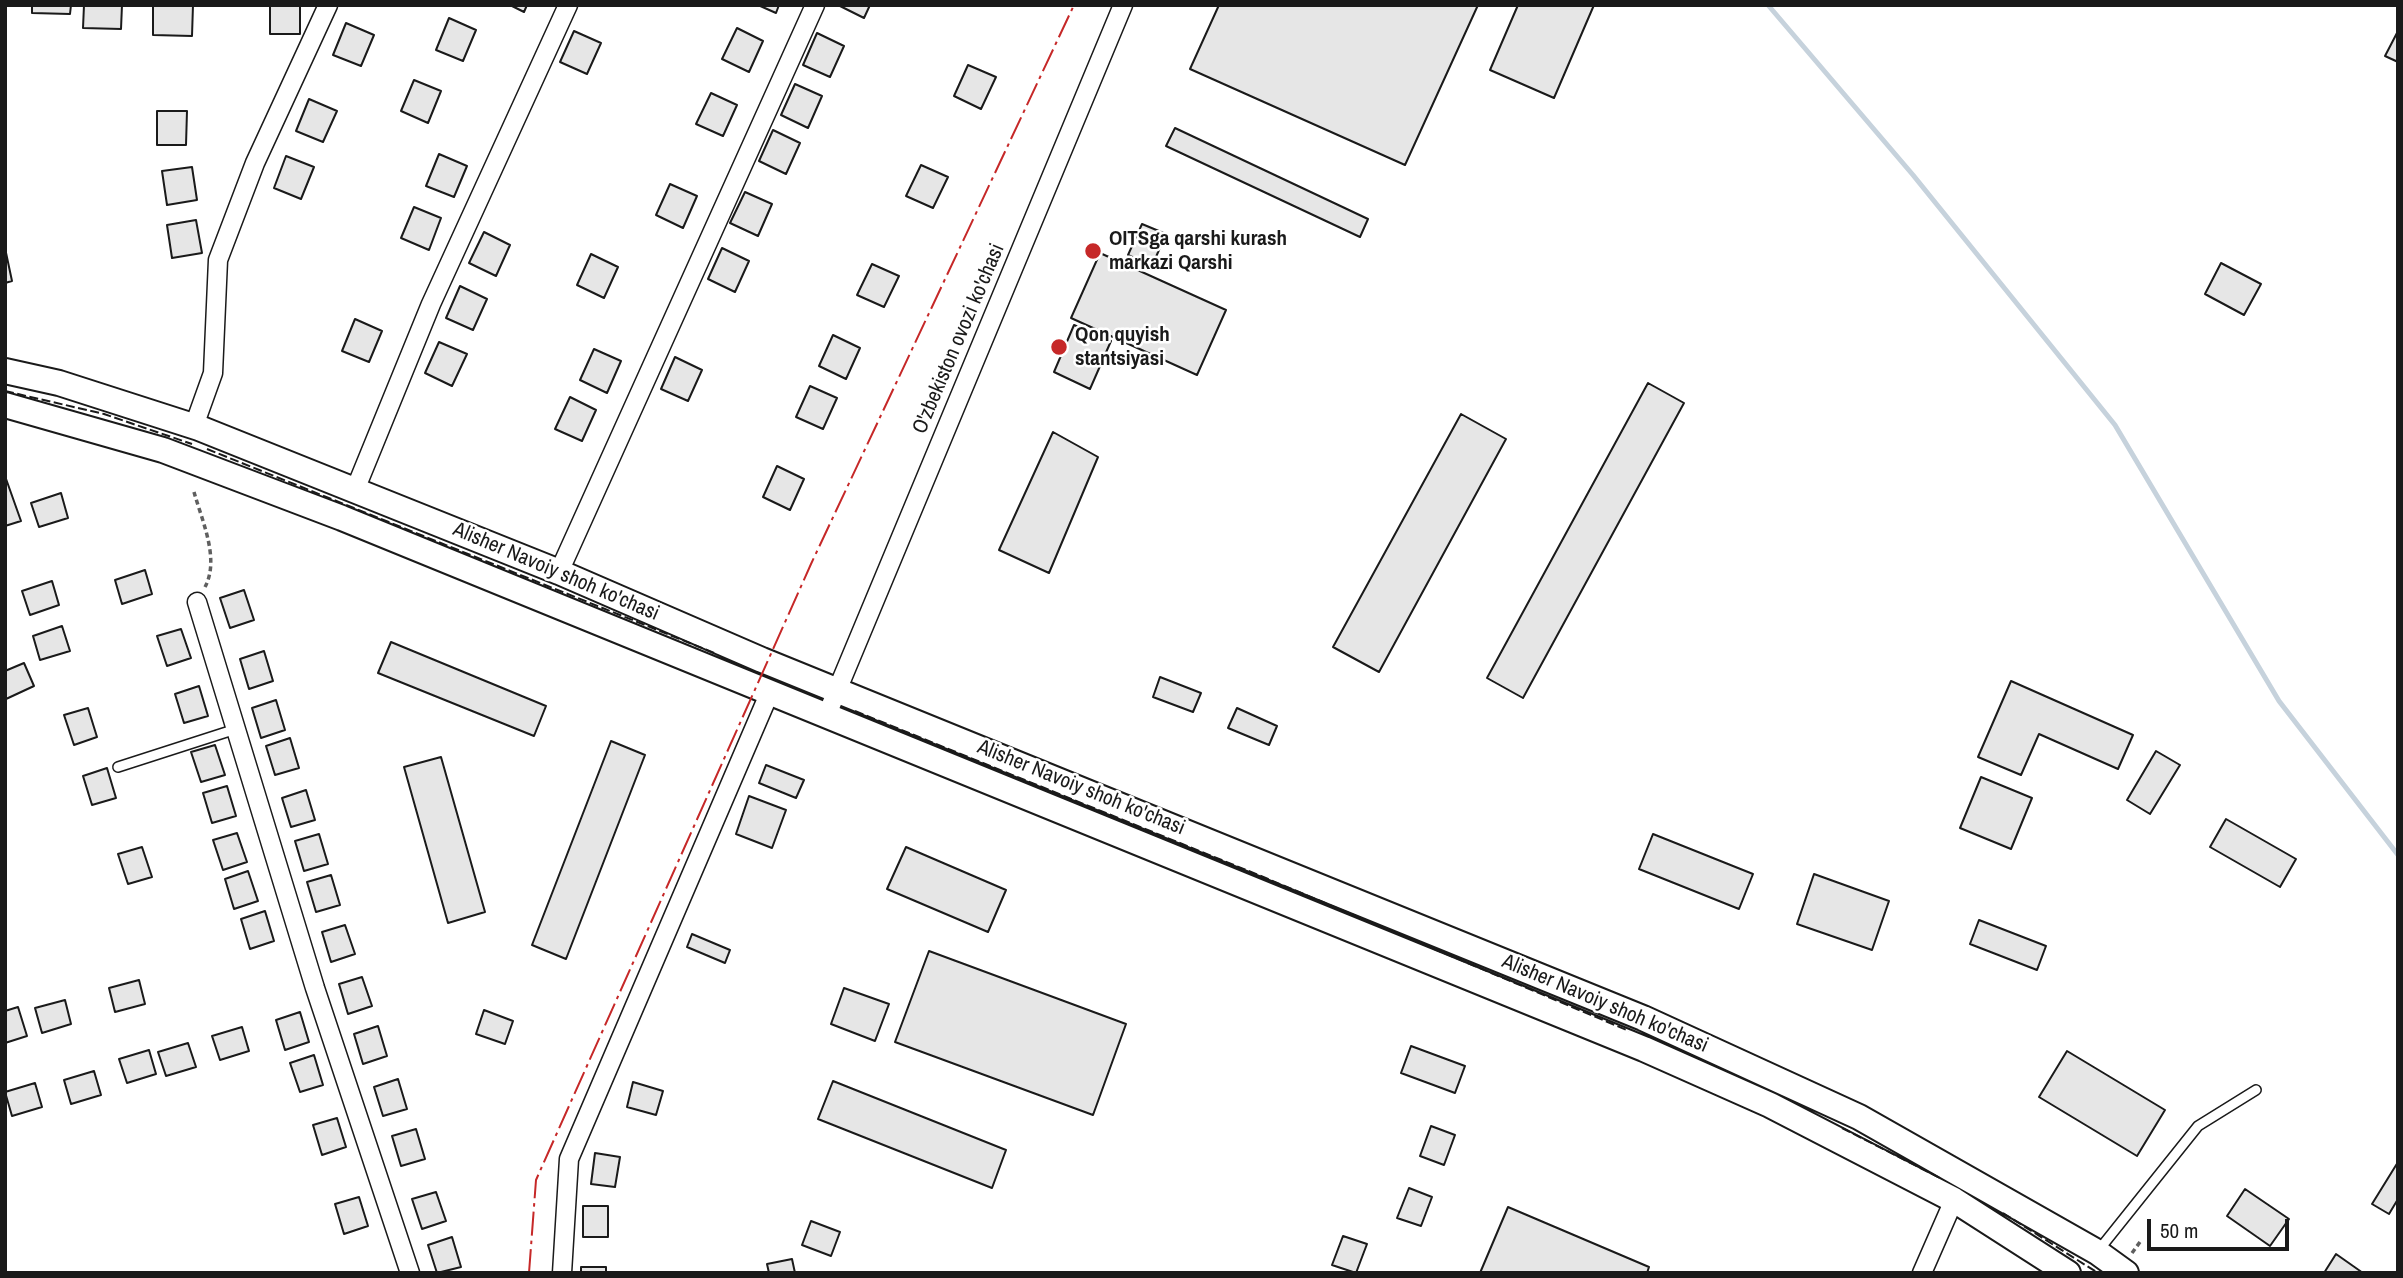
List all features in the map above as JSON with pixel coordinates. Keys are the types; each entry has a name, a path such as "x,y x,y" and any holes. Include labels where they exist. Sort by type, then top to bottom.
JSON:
{"main road":[{"name":"Alisher Navoiy shoh ko'chasi","path":"5,371 59,383 194,426 559,572 780,667 1643,1018 1859,1118 2097,1252 2126,1273"},
{"name":"Alisher Navoiy shoh ko'chasi","path":"5,405 173,454 342,518 1644,1049 1770,1105 1954,1200 2068,1273"},
{"path":"769,694 780,667"}],"street":[{"path":"194,426 213,373 218,260 255,163 328,5"},
{"path":"355,490 431,304 568,5"},
{"path":"559,572 815,5"},
{"name":"O'zbekiston ovozi ko'chasi","path":"826,717 1123,5"},
{"path":"197,602 315,988 410,1273"},
{"path":"562,1273 569,1159 769,694"},
{"path":"1922,1273 1954,1200"}],"lane":[{"path":"118,767 236,729"},
{"path":"2097,1252 2198,1126 2256,1090"}],"path":[{"path":"194,492 211,554 210,578 197,602"}],"building":[{"path":"32,5 71,5 70,14 32,13"},
{"path":"84,5 122,5 121,29 83,28"},
{"path":"153,5 193,5 192,36 153,35"},
{"path":"270,5 300,5 300,34 270,34"},
{"path":"510,5 527,5 524,12"},
{"path":"758,5 779,5 776,13"},
{"path":"838,5 870,5 864,18"},
{"path":"1219,5 1478,5 1405,165 1190,69"},
{"path":"1518,5 1594,5 1554,98 1490,70"},
{"path":"449,18 476,30 463,61 436,50"},
{"path":"346,23 374,35 361,66 333,55"},
{"path":"737,28 763,41 749,72 722,59"},
{"path":"574,31 601,43 587,74 560,62"},
{"path":"2398,31 2398,62 2385,56"},
{"path":"817,33 844,46 830,77 803,65"},
{"path":"968,65 996,77 981,109 954,96"},
{"path":"414,80 441,91 428,123 401,111"},
{"path":"795,84 822,96 808,128 781,115"},
{"path":"711,93 737,105 723,136 696,124"},
{"path":"309,99 337,111 323,142 296,131"},
{"path":"157,111 187,111 186,145 157,145"},
{"path":"1175,128 1368,219 1360,237 1166,146"},
{"path":"773,130 800,143 786,174 759,161"},
{"path":"439,154 467,166 454,197 426,186"},
{"path":"286,156 314,167 301,199 274,188"},
{"path":"921,165 948,177 933,208 906,196"},
{"path":"192,167 197,200 167,205 162,171"},
{"path":"670,184 697,196 683,228 656,215"},
{"path":"745,192 772,204 758,236 730,223"},
{"path":"414,207 441,218 429,250 401,238"},
{"path":"196,220 202,253 172,258 167,225"},
{"path":"1142,224 1166,234 1152,266 1128,255"},
{"path":"484,232 510,245 496,276 469,263"},
{"path":"5,248 12,281 5,283"},
{"path":"722,248 749,261 735,292 708,279"},
{"path":"1100,253 1226,310 1197,375 1071,318"},
{"path":"591,254 618,267 604,298 577,285"},
{"path":"2221,263 2261,284 2244,315 2205,294"},
{"path":"872,264 899,276 884,307 857,295"},
{"path":"460,286 487,299 473,330 446,318"},
{"path":"355,319 382,331 369,362 342,351"},
{"path":"1074,325 1111,341 1090,389 1054,372"},
{"path":"833,335 860,348 846,379 819,366"},
{"path":"439,342 467,354 452,386 425,373"},
{"path":"594,349 621,361 607,393 580,380"},
{"path":"675,357 702,370 688,401 661,389"},
{"path":"1648,383 1684,403 1523,698 1487,678"},
{"path":"810,386 837,398 823,429 796,417"},
{"path":"570,397 596,410 582,441 555,429"},
{"path":"1461,414 1506,439 1379,672 1333,647"},
{"path":"1053,432 1098,457 1049,573 999,550"},
{"path":"777,466 804,479 790,510 763,497"},
{"path":"5,476 21,521 5,526"},
{"path":"61,493 68,518 39,527 31,503"},
{"path":"145,570 152,594 122,604 115,580"},
{"path":"52,581 59,605 30,615 22,591"},
{"path":"244,590 254,620 230,628 220,598"},
{"path":"62,626 70,651 40,660 33,636"},
{"path":"181,629 191,658 167,666 157,636"},
{"path":"391,642 546,706 534,736 378,673"},
{"path":"264,651 273,681 249,689 240,659"},
{"path":"24,663 34,686 6,699 5,671"},
{"path":"1160,677 1201,693 1193,712 1153,697"},
{"path":"2011,681 2133,735 2118,769 2039,734 2021,775 1978,757"},
{"path":"199,686 208,716 184,723 175,694"},
{"path":"276,700 285,730 261,738 252,708"},
{"path":"88,708 97,737 74,745 64,715"},
{"path":"1237,708 1277,726 1269,745 1228,728"},
{"path":"290,738 299,768 275,775 266,746"},
{"path":"611,741 645,755 566,959 532,945"},
{"path":"215,745 225,775 201,782 191,752"},
{"path":"2156,751 2180,765 2150,814 2127,800"},
{"path":"441,757 485,912 448,923 404,767"},
{"path":"766,765 804,780 796,798 759,783"},
{"path":"107,768 116,798 92,805 83,776"},
{"path":"1981,777 2032,798 2011,849 1960,828"},
{"path":"227,786 236,816 212,823 203,793"},
{"path":"306,790 315,820 291,827 282,798"},
{"path":"749,796 786,810 772,848 736,834"},
{"path":"2226,819 2296,859 2280,887 2210,847"},
{"path":"237,833 247,862 223,870 213,840"},
{"path":"319,834 328,864 304,871 295,841"},
{"path":"1653,834 1753,874 1739,909 1639,869"},
{"path":"142,847 152,877 128,884 118,854"},
{"path":"906,847 1006,890 988,932 887,889"},
{"path":"248,871 258,901 234,909 225,879"},
{"path":"1814,874 1889,901 1872,950 1797,924"},
{"path":"331,875 340,905 316,912 307,882"},
{"path":"265,911 274,941 250,949 241,919"},
{"path":"1979,920 2046,946 2037,970 1970,944"},
{"path":"345,925 355,954 331,962 322,932"},
{"path":"692,934 730,950 725,963 687,947"},
{"path":"929,951 1126,1024 1093,1115 895,1042"},
{"path":"362,977 372,1006 348,1014 339,984"},
{"path":"139,980 145,1004 115,1012 109,988"},
{"path":"844,988 889,1004 875,1041 831,1024"},
{"path":"65,1000 71,1024 42,1033 35,1008"},
{"path":"18,1007 27,1036 5,1043 5,1011"},
{"path":"484,1010 513,1021 505,1044 476,1034"},
{"path":"300,1012 309,1042 285,1050 276,1020"},
{"path":"378,1026 387,1056 363,1064 354,1034"},
{"path":"242,1027 249,1051 220,1060 212,1036"},
{"path":"188,1043 196,1067 166,1076 158,1052"},
{"path":"1411,1046 1465,1066 1455,1093 1401,1073"},
{"path":"149,1050 156,1074 127,1083 119,1059"},
{"path":"2067,1051 2165,1110 2137,1156 2039,1097"},
{"path":"314,1055 323,1085 300,1092 290,1063"},
{"path":"94,1071 101,1095 71,1104 64,1080"},
{"path":"398,1079 407,1109 383,1116 374,1087"},
{"path":"833,1081 1006,1150 992,1188 818,1119"},
{"path":"633,1082 663,1091 656,1115 627,1107"},
{"path":"35,1083 42,1107 12,1116 5,1092"},
{"path":"337,1118 346,1147 322,1155 313,1125"},
{"path":"1431,1126 1455,1135 1444,1165 1420,1156"},
{"path":"416,1129 425,1159 401,1166 392,1136"},
{"path":"595,1153 620,1157 615,1187 591,1184"},
{"path":"2398,1162 2398,1199 2389,1214 2372,1204"},
{"path":"1409,1188 1432,1197 1421,1226 1397,1218"},
{"path":"2245,1189 2289,1219 2270,1246 2227,1216"},
{"path":"436,1192 446,1221 422,1229 412,1199"},
{"path":"359,1197 368,1226 344,1234 335,1204"},
{"path":"583,1206 608,1206 608,1237 583,1237"},
{"path":"1508,1207 1649,1267 1647,1273 1480,1273"},
{"path":"811,1221 840,1232 831,1256 802,1245"},
{"path":"1343,1236 1367,1244 1356,1273 1332,1265"},
{"path":"452,1237 461,1267 437,1273 428,1245"},
{"path":"2336,1254 2363,1273 2324,1273"},
{"path":"792,1259 795,1273 769,1273 767,1264"},
{"path":"581,1267 606,1267 606,1273 581,1273"}],"waterway":[{"path":"1768,5 1913,175 2115,425 2279,701 2398,855"}],"fence":[{"path":"5,391 104,414 192,444"},
{"path":"207,449 717,654"},
{"path":"855,711 1261,876 1629,1031"},
{"path":"1842,1128 1942,1179"},
{"path":"2003,1213 2098,1273"}],"power":[{"path":"529,1273 536,1180 811,564 1074,5"}],"place":[{"name":"OITSga qarshi kurash markazi Qarshi","path":"1093,251"},
{"name":"Qon quyish stantsiyasi","path":"1059,347"}]}
